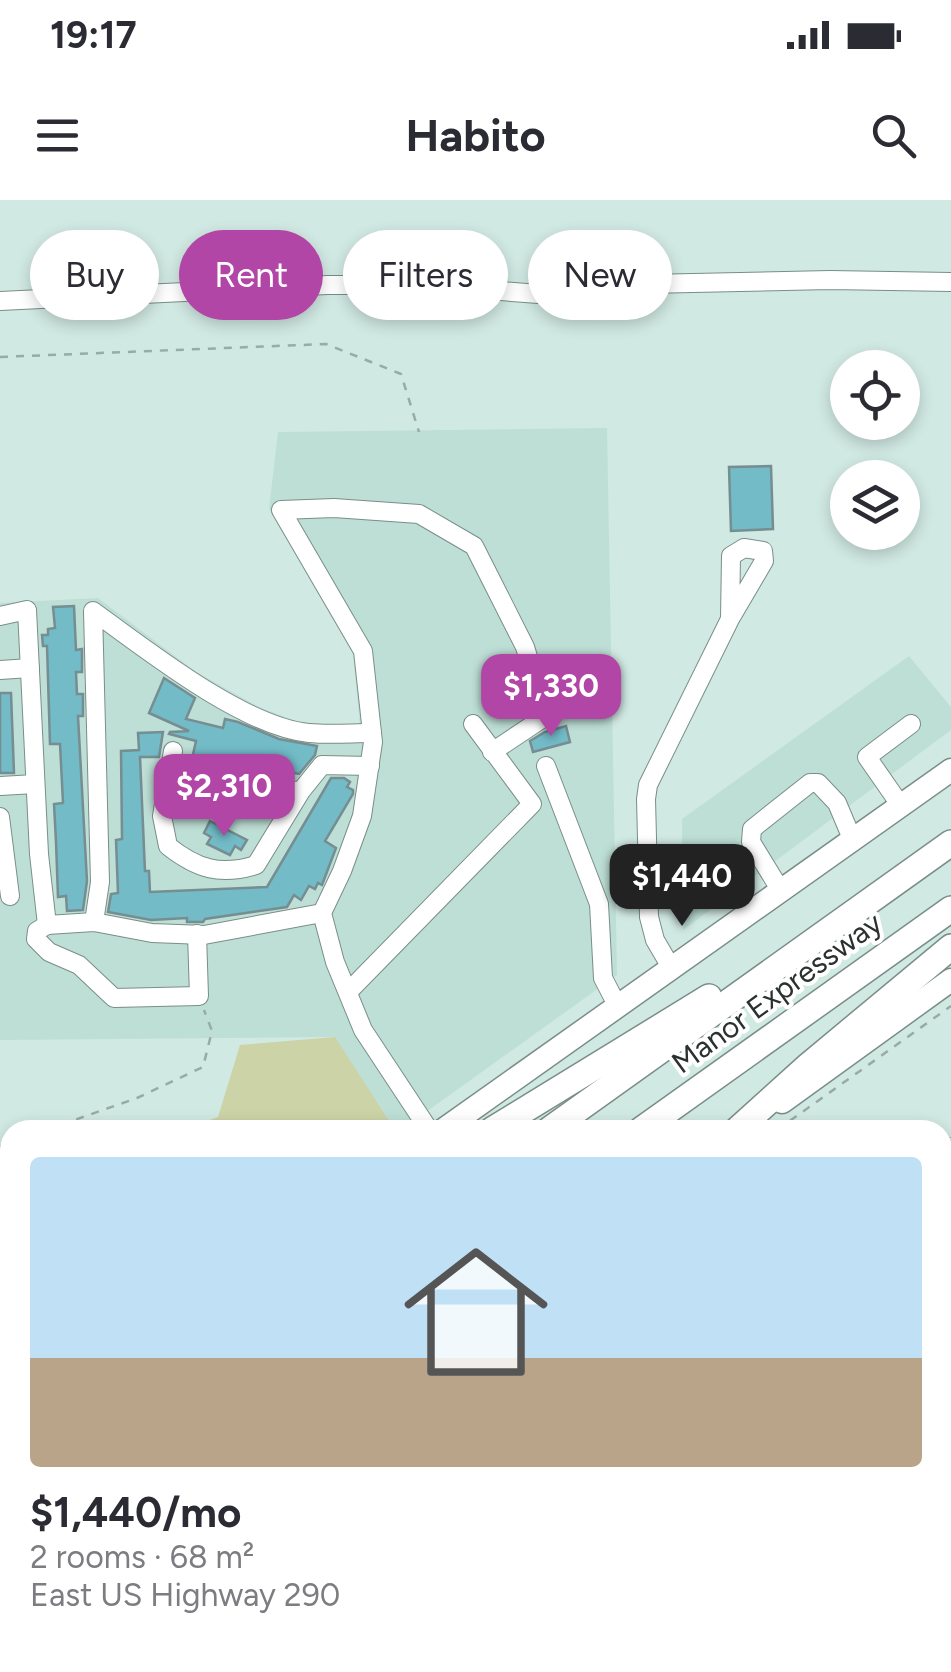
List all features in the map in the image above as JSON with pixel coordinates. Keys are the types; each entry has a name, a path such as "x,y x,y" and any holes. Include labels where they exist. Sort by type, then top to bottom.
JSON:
{"highway":[{"name":"Manor Expressway","path":"563,1120 951,843"},
{"name":"Manor Expressway","path":"655,1120 951,908"},
{"path":"508,1120 768,960 822,935"},
{"path":"750,1120 809,1064 951,947"}],"main road":[{"path":"457,1120 951,770"},
{"path":"754,1120 951,980"}],"street":[{"path":"0,301 257,286 422,285 565,296 646,284 951,282"},
{"path":"422,1120 362,1030 322,913 362,816 372,733 362,651 281,510 334,508 419,514 474,546 525,647 546,716 492,752"},
{"path":"0,616 27,610 35,784 47,924"},
{"path":"94,922 100,882 93,611 239,710 306,733 372,733"},
{"path":"672,968 655,940 649,917 648,785 730,619"},
{"path":"0,670 30,668"},
{"path":"348,992 532,804 473,724"},
{"path":"901,806 867,757 910,724"},
{"path":"173,751 162,816 168,846 193,866 236,871 256,864 301,791 322,765 370,766"},
{"path":"546,766 599,904 603,978 618,1007"},
{"path":"781,892 751,842 752,829 810,783 818,783 837,803 853,841"},
{"path":"0,786 35,784"},
{"path":"167,788 301,791"},
{"path":"0,817 5,895 43,894"},
{"path":"197,934 199,996 114,998 79,965 49,952 36,939 37,932 47,924 94,922 152,932 197,934 322,913"}],"path":[{"path":"0,357 326,344 400,374 419,432"},
{"path":"74,1120 136,1098 203,1067 212,1031 199,996"},
{"path":"791,1120 951,1006"}],"shaded area":[{"path":"607,428 617,975 415,1120 388,1120 334,1037 0,1040 0,603 98,598 196,672 259,707 314,728 360,726 352,644 269,509 278,432"},
{"path":"909,656 951,707 951,730 683,930 682,819"}],"green space":[{"path":"335,1037 389,1120 210,1120 218,1117 240,1045"}],"building":[{"path":"771,466 773,529 731,531 729,467"},
{"path":"74,606 76,650 82,649 82,672 76,672 77,694 83,694 83,716 78,716 87,881 83,910 67,911 66,896 58,897 54,804 63,803 60,744 50,744 47,646 43,646 42,635 55,628 53,607"},
{"path":"164,678 195,698 186,719 223,728 225,719 238,722 279,739 317,746 315,755 299,774 241,763 240,768 215,764 212,776 189,772 196,741 169,734 189,731 149,713"},
{"path":"0,693 11,693 14,773 0,773"},
{"path":"566,726 570,742 533,752 530,741"},
{"path":"163,732 159,757 140,757 145,871 149,871 150,892 267,887 331,778 344,778 350,782 347,787 353,794 325,841 336,848 322,885 318,883 315,889 309,886 301,900 294,895 287,907 203,922 187,922 187,918 151,920 108,912 111,894 118,893 116,840 122,839 121,751 139,750 138,733"},
{"path":"210,821 247,840 241,850 235,846 230,855 207,844 211,837 204,833"}]}
